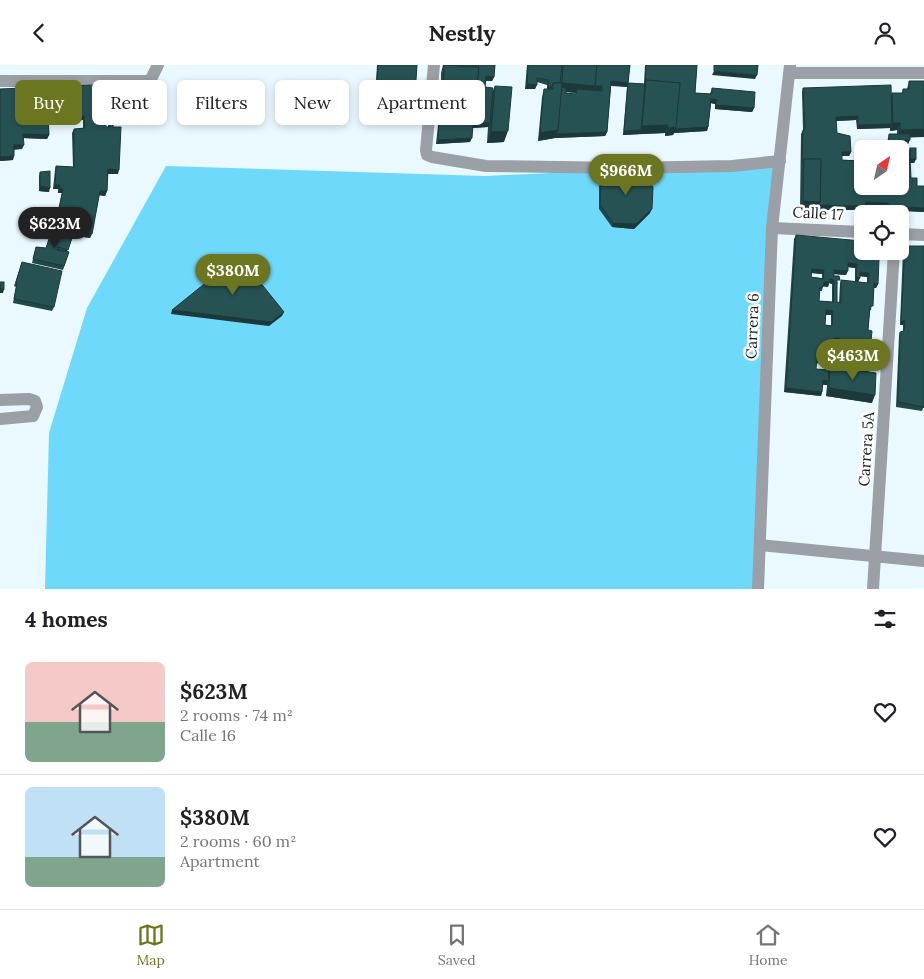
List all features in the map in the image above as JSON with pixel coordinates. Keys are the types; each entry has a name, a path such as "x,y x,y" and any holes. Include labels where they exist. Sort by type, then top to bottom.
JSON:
{"street":[{"path":"0,81 150,81 158,65"},
{"path":"434,65 427,155 486,166 624,168 732,165 780,161"},
{"path":"790,69 908,70 924,73"},
{"name":"Carrera 6","path":"758,589 772,227 790,69"},
{"name":"Calle 17","path":"772,227 854,232"},
{"path":"909,234 924,235"},
{"name":"Carrera 5A","path":"874,589 893,260"},
{"path":"0,400 29,399 35,401 37,410 31,417 0,419"},
{"path":"760,545 924,561"}],"shaded area":[{"path":"779,162 757,589 45,589 49,433 87,308 166,166 485,176"}],"building":[{"path":"378,65 417,65 416,80 377,80"},
{"path":"444,65 479,67 477,80 444,80"},
{"path":"448,65 495,65 494,77 486,76 485,87 485,80 477,80 479,67"},
{"path":"528,65 562,65 560,83 553,83 552,87 548,86 549,80 537,78 537,85 527,84"},
{"path":"563,65 597,65 595,86 562,83"},
{"path":"597,65 630,65 628,83 611,81 607,132 556,134 558,130 561,87 566,88 566,93 576,94 577,89 602,91 602,86 595,86"},
{"path":"646,65 697,65 695,93 712,94 712,88 755,92 754,108 716,105 717,100 711,99 708,127 675,129 680,83 646,80 645,84"},
{"path":"714,65 758,65 757,75 714,71"},
{"path":"646,80 680,83 676,127 668,128 668,125 642,126"},
{"path":"909,81 924,81 924,129 900,130 900,123 893,123 892,93 903,93 903,89 909,89"},
{"path":"553,83 562,83 558,130 540,133 544,89 553,89"},
{"path":"628,83 645,84 641,130 624,131"},
{"path":"82,85 92,85 92,125 121,127 119,170 108,169 107,191 100,191 92,234 59,229 63,208 59,208 63,189 59,188 60,185 55,185 56,166 74,167 74,129 85,128 84,116 82,116"},
{"path":"891,85 892,124 858,125 858,116 836,117 837,133 850,136 851,152 842,152 842,160 854,161 854,195 909,195 910,158 911,178 917,178 917,186 924,186 924,208 866,202 865,205 854,206 819,205 821,159 804,159 802,163 803,130 805,129 803,88"},
{"path":"495,86 512,87 508,131 491,132"},
{"path":"485,87 493,88 490,123 485,123"},
{"path":"15,88 15,125 49,125 49,135 23,134 24,145 14,145 14,156 0,157 0,89"},
{"path":"439,125 473,125 472,138 438,140"},
{"path":"889,134 910,134 910,140 889,140"},
{"path":"910,148 916,148 916,159 910,159"},
{"path":"804,159 821,159 820,202 803,201"},
{"path":"617,167 640,169 653,187 652,209 636,224 613,223 600,205 601,182"},
{"path":"50,171 50,188 40,186 40,172"},
{"path":"52,230 73,235 68,250 58,247 57,250 69,252 64,266 33,259 36,247 46,248"},
{"path":"796,235 854,240 854,260 879,260 878,284 874,284 873,306 870,306 868,330 872,331 868,371 835,366 836,352 830,351 829,360 817,359 816,369 829,370 828,381 823,380 822,392 786,388","holes":["848,263 857,264 856,277 860,278 860,272 869,273 868,283 841,280 841,303 837,302 837,280 840,280 839,276 834,276 834,270 848,271","812,269 824,270 823,279 811,277","830,279 834,280 833,302 819,301 820,287 823,287 824,282 830,282","826,310 833,311 832,326 825,325","835,338 845,340 845,349 830,347 831,343 835,344"]},
{"path":"909,246 924,246 924,407 898,402 900,332 904,331 905,321 901,321 904,260 909,260"},
{"path":"239,256 284,312 271,322 172,310"},
{"path":"22,262 62,271 54,307 14,299 16,282"},
{"path":"0,282 4,282 4,289 0,289"},
{"path":"830,366 876,373 875,395 829,388"}]}
